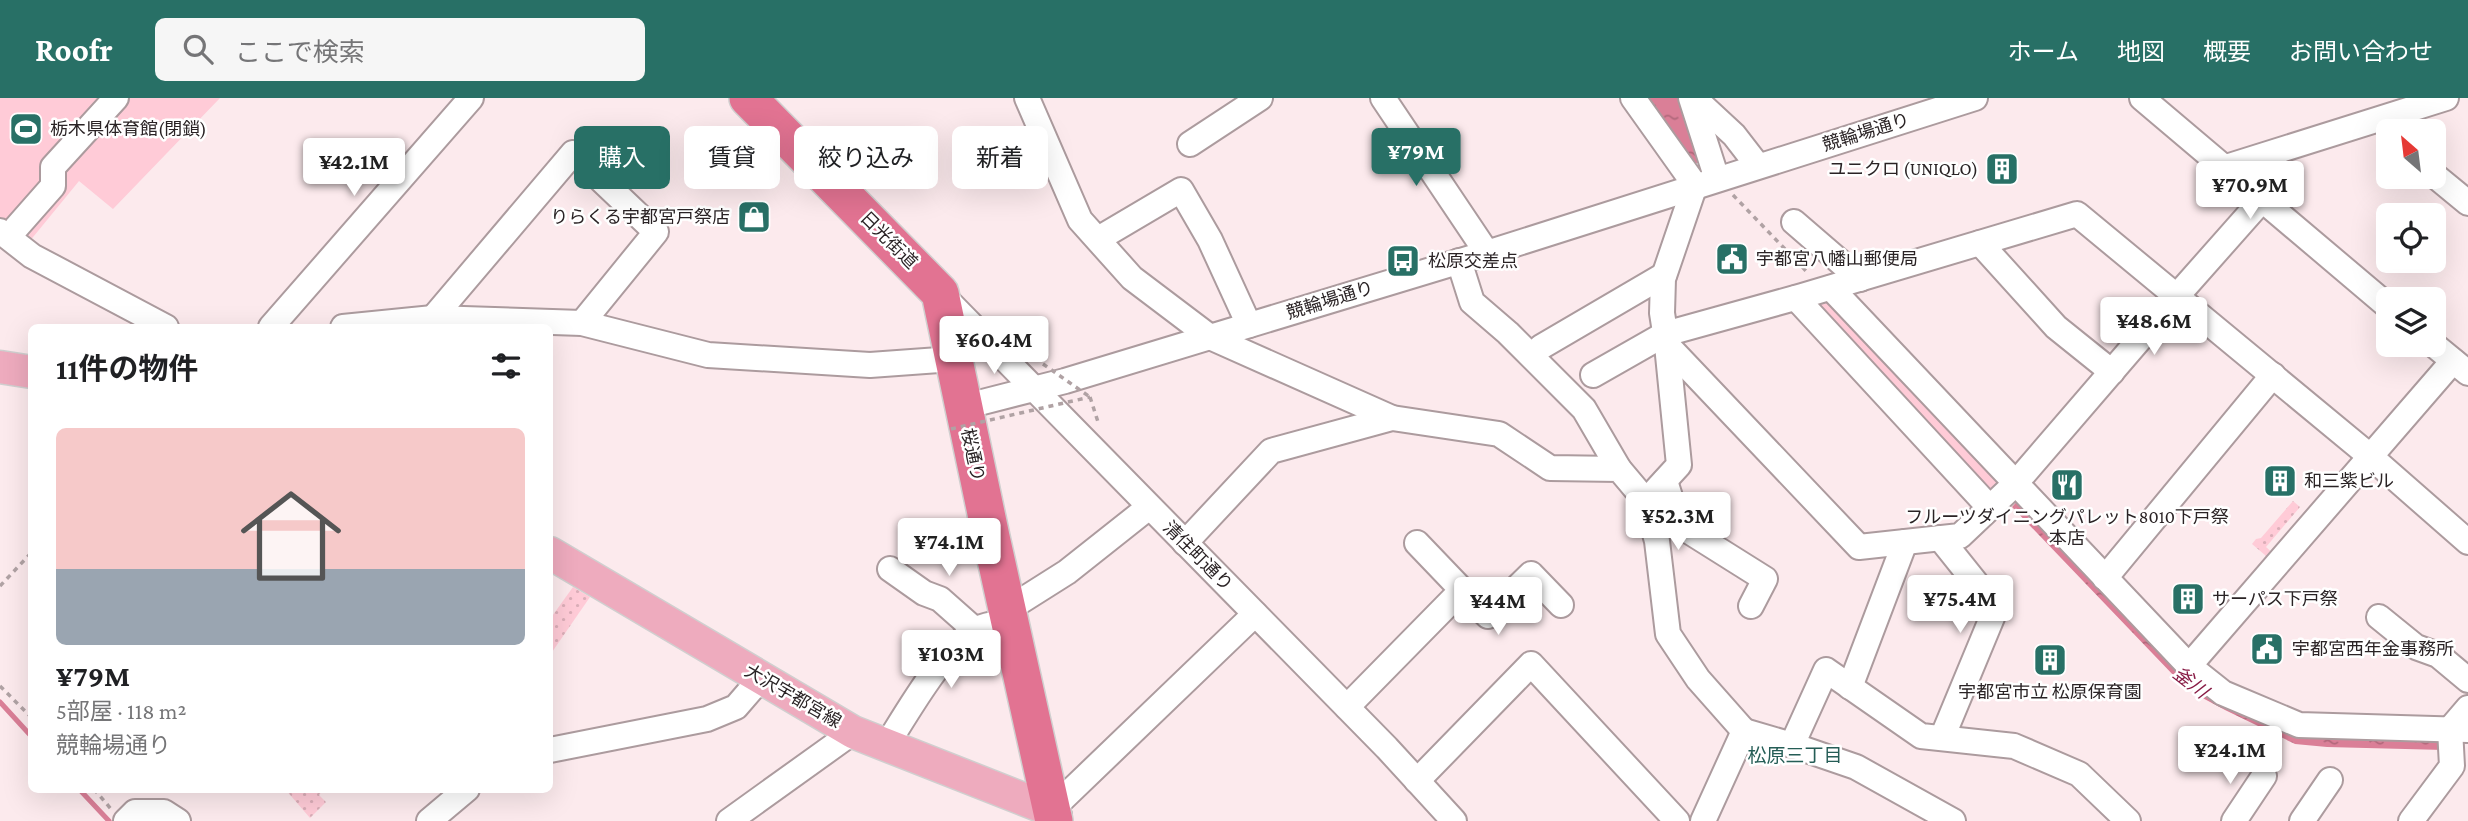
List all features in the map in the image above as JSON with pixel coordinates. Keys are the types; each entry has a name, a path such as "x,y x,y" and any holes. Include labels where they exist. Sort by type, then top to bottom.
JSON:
{"highway":[{"name":"日光街道","path":"748,98 940,293"},
{"name":"桜通り","path":"940,293 953,359 957,418 997,620 1058,817"}],"main road":[{"name":"大沢宇都宮線","path":"553,555 853,732 1058,817"}],"street":[{"path":"116,98 52,167 53,186 8,230 32,256 160,324"},
{"path":"274,324 471,98"},
{"path":"1190,144 1260,98"},
{"path":"1633,98 1706,182"},
{"path":"1646,501 1679,465 1662,313 1664,275 1706,182 1692,98"},
{"path":"1692,98 1734,135 1758,166"},
{"name":"競輪場通り","path":"957,418 1035,390 1487,253 1975,98"},
{"path":"2142,98 2376,296"},
{"path":"2401,119 2446,98"},
{"path":"1029,99 1080,220 1132,278 1210,337 1392,418 1499,434 1550,468 1619,469"},
{"path":"1386,99 1487,253"},
{"path":"2223,168 2376,130"},
{"path":"433,318 573,153 656,232 582,323"},
{"path":"2446,185 2468,203"},
{"path":"1097,239 1181,190 1210,240 1249,325"},
{"path":"1666,340 1859,547 1960,536 2003,496 2262,201"},
{"path":"1593,375 1666,340 2077,214 2371,457 2468,542"},
{"path":"1794,222 1860,279"},
{"path":"1980,243 2056,327 2112,372"},
{"path":"1459,261 1472,302 1508,333 1584,409 1619,469 1646,501 1657,541 1668,634 1698,679 1744,731 1856,767 1953,821"},
{"path":"1541,347 1664,275"},
{"name":"清住町通り","path":"940,293 1347,708 1454,821"},
{"path":"1813,293 2003,496 2105,578 2189,666 2223,693 2299,725 2459,730"},
{"path":"1813,293 2003,496"},
{"path":"373,324 433,318 582,323 708,355 870,365 953,359"},
{"path":"2189,666 2371,457 2461,367 2446,355"},
{"path":"2105,578 2273,375"},
{"path":"1185,544 1271,451 1392,418"},
{"path":"1665,481 1679,525 1765,579 1751,606"},
{"path":"886,746 949,654 1075,567 1149,507"},
{"path":"1940,538 1996,608 1942,738"},
{"path":"1850,687 1905,542"},
{"path":"1417,543 1489,616 1531,574 1561,605"},
{"path":"890,569 923,593 997,620"},
{"path":"1347,708 1462,590"},
{"path":"1058,817 1255,614"},
{"path":"2379,617 2416,647 2438,655 2468,680"},
{"path":"1417,781 1531,664 1677,821"},
{"path":"1792,745 1826,670 1921,736 2014,746 2079,774 2128,821"},
{"path":"553,749 707,719 736,707 761,678"},
{"path":"2411,821 2460,771 2459,730 2468,708"},
{"path":"1703,821 1744,731"},
{"path":"729,821 853,732"},
{"path":"2234,821 2264,776"},
{"path":"2302,821 2330,780"},
{"path":"429,821 462,793"},
{"path":"120,817 135,812 164,812 178,821"}],"path":[{"path":"1706,182 1813,293"},
{"path":"1044,364 1090,397 1101,429"},
{"path":"957,418 1090,397"},
{"path":"0,586 28,556"},
{"path":"0,686 28,714"},
{"path":"98,793 120,817"}],"shaded area":[{"path":"0,98 220,98 113,209 79,181 29,242 0,221"},
{"path":"1828,295 2008,483 1989,500 1804,302"},
{"path":"2293,501 2300,507 2266,547 2276,556 2272,561 2252,544 2261,538"},
{"path":"573,587 590,597 553,651 553,615"},
{"path":"288,793 321,793 319,795 326,802 310,818"}],"water":[{"path":"1645,98 1681,98 1700,162 1689,165"},
{"name":"釜川","path":"2020,498 2182,670 2297,731 2444,738 2444,750 2295,744 2197,695 2176,678 2012,507"}],"waterway":[{"path":"0,702 28,733"},
{"path":"83,793 109,821"}],"place":[{"name":"栃木県体育館(閉鎖)","path":"26,129"},
{"name":"ユニクロ (UNIQLO)","path":"2002,169"},
{"name":"りらくる宇都宮戸祭店","path":"754,217"},
{"name":"宇都宮八幡山郵便局","path":"1732,259"},
{"name":"松原交差点","path":"1403,261"},
{"name":"和三紫ビル","path":"2280,481"},
{"name":"フルーツダイニングパレット8010下戸祭 本店","path":"2067,485"},
{"name":"サーパス下戸祭","path":"2188,599"},
{"name":"宇都宮西年金事務所","path":"2267,649"},
{"name":"宇都宮市立 松原保育園","path":"2050,660"}],"district":[{"name":"松原三丁目","path":"1795,755"}]}
